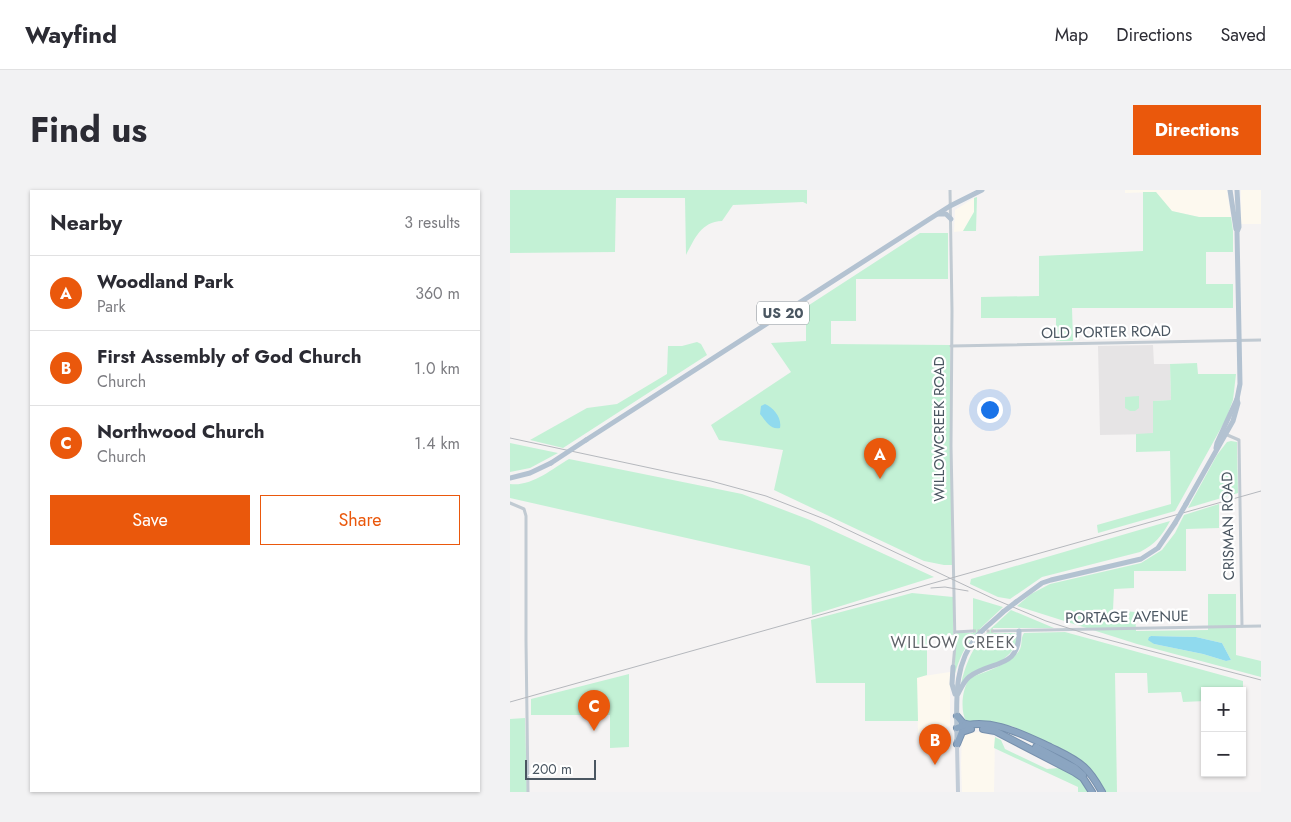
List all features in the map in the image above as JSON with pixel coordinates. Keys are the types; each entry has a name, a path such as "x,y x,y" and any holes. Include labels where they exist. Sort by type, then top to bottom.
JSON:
{"highway":[{"path":"957,716 963,723 973,727 1013,736 1075,768 1099,792"},
{"path":"957,728 992,726 1005,728 1015,735 1075,764 1088,776 1099,792"},
{"path":"957,744 962,732 973,727"},
{"path":"996,731 1074,772 1083,778 1092,792"}],"main road":[{"name":"US 20","path":"510,478 535,472 551,463 937,214 982,190"},
{"name":"CRISMAN ROAD","path":"956,699 959,671 969,648 978,635 1016,602 1042,583 1141,559 1158,548 1175,524 1217,443 1236,412 1240,384 1237,231 1230,190"},
{"name":"CRISMAN ROAD","path":"1237,190 1239,227 1237,231"},
{"path":"937,214 946,214 951,219"},
{"path":"956,699 961,687 968,678 1002,662 1016,651 1019,631"},
{"path":"953,667 952,684 956,699 957,716 958,792"}],"street":[{"name":"WILLOWCREEK ROAD","path":"950,190 951,446 955,632 953,667"},
{"name":"OLD PORTER ROAD","path":"951,346 1261,340"},
{"name":"CRISMAN ROAD","path":"1224,433 1239,440 1242,626"},
{"path":"510,503 524,509 526,516 528,792"},
{"name":"PORTAGE AVENUE","path":"994,631 1261,626"},
{"path":"955,632 973,632"}],"shaded area":[{"path":"1125,190 1227,190 1231,217 1199,217 1171,211 1156,192 1125,193"},
{"path":"1241,190 1261,190 1261,224 1241,224"},
{"path":"974,198 974,212 963,231 954,232 955,210"},
{"path":"1153,345 1154,364 1170,364 1171,400 1153,401 1153,434 1100,435 1098,346"},
{"path":"950,672 950,726 918,733 917,677"},
{"path":"981,732 995,737 994,792 962,792 962,735"}],"green space":[{"path":"510,190 807,190 807,204 803,202 733,205 722,221 709,224 700,232 686,255 685,198 616,198 615,252 510,253"},
{"path":"1143,192 1156,192 1172,211 1199,217 1231,217 1233,252 1206,252 1206,284 1233,284 1233,308 1072,308 1073,341 1056,341 1056,318 981,318 981,297 1039,296 1039,256 1143,251"},
{"path":"977,197 976,231 963,231 974,212 974,198"},
{"path":"920,233 948,233 948,279 856,279 856,321 831,321 831,344 950,345 952,565 924,561 774,490 783,450 719,440 711,425 791,372 771,343 806,341 806,307"},
{"path":"697,342 701,344 707,355 563,448 530,440 587,408 617,404 667,374 668,346 682,346"},
{"path":"1197,363 1198,374 1236,374 1233,400 1226,419 1175,511 1098,533 1097,525 1171,504 1170,451 1136,452 1136,434 1153,433 1153,401 1171,400 1170,364"},
{"path":"1139,396 1139,408 1135,411 1130,411 1125,408 1125,397"},
{"path":"1227,442 1237,442 1238,493 1188,508 1217,455"},
{"path":"510,443 558,453 530,468 510,472"},
{"path":"569,459 742,494 810,520 934,577 812,615 810,566 510,498 510,484 526,483"},
{"path":"1219,504 1219,528 1186,529 1186,571 1134,571 1134,588 1114,589 1113,610 1135,612 1136,631 1208,630 1208,594 1236,594 1236,655 1261,661 1261,677 1137,644 1017,606 1031,594 1050,584 1141,563 1162,550 1175,533 1184,515","holes":["1149,637 1196,637 1222,643 1231,660 1226,661 1203,654 1154,644"]},
{"path":"1170,521 1158,539 1140,552 1042,577 1010,599 998,597 970,584 971,579"},
{"path":"912,593 953,597 953,635 927,636 927,675 917,678 918,721 865,721 865,683 816,683 811,620"},
{"path":"973,598 1003,607 979,630 967,645 954,677 956,633 973,633"},
{"path":"1011,610 1054,628 993,628 993,633 1015,633 1017,641 1014,649 998,663 961,684 973,650 985,635"},
{"path":"1065,632 1243,681 1243,687 1201,687 1201,701 1183,702 1181,692 1148,693 1147,673 1115,673 1117,792 1105,792 1085,766 1074,756 1012,726 966,721 963,705 967,682 970,678 996,668 1015,656 1020,649 1024,633"},
{"path":"629,674 629,747 610,748 610,715 531,715 531,699"},
{"path":"525,718 527,792 510,792 510,719"},
{"path":"995,737 1001,740 1005,749 1047,769 1059,768 1080,779 1089,792 1078,792 1078,787 994,748"}],"water":[{"path":"765,404 777,414 780,428 771,426 760,414 761,406"},
{"path":"1151,636 1196,637 1222,643 1231,660 1226,661 1203,654 1154,644 1148,640"}],"tunnel":[{"path":"973,631 994,631"}],"railway":[{"path":"510,438 711,481 766,496 827,520 994,599 1046,621 1090,635 1261,680"},
{"path":"510,702 1261,491"},
{"path":"931,588 945,587 968,591"}],"place":[{"name":"Woodland Park","path":"880,479"},
{"name":"Northwood Church","path":"594,731"},
{"name":"First Assembly of God Church","path":"935,765"}],"district":[{"name":"WILLOW CREEK","path":"953,642"}]}
